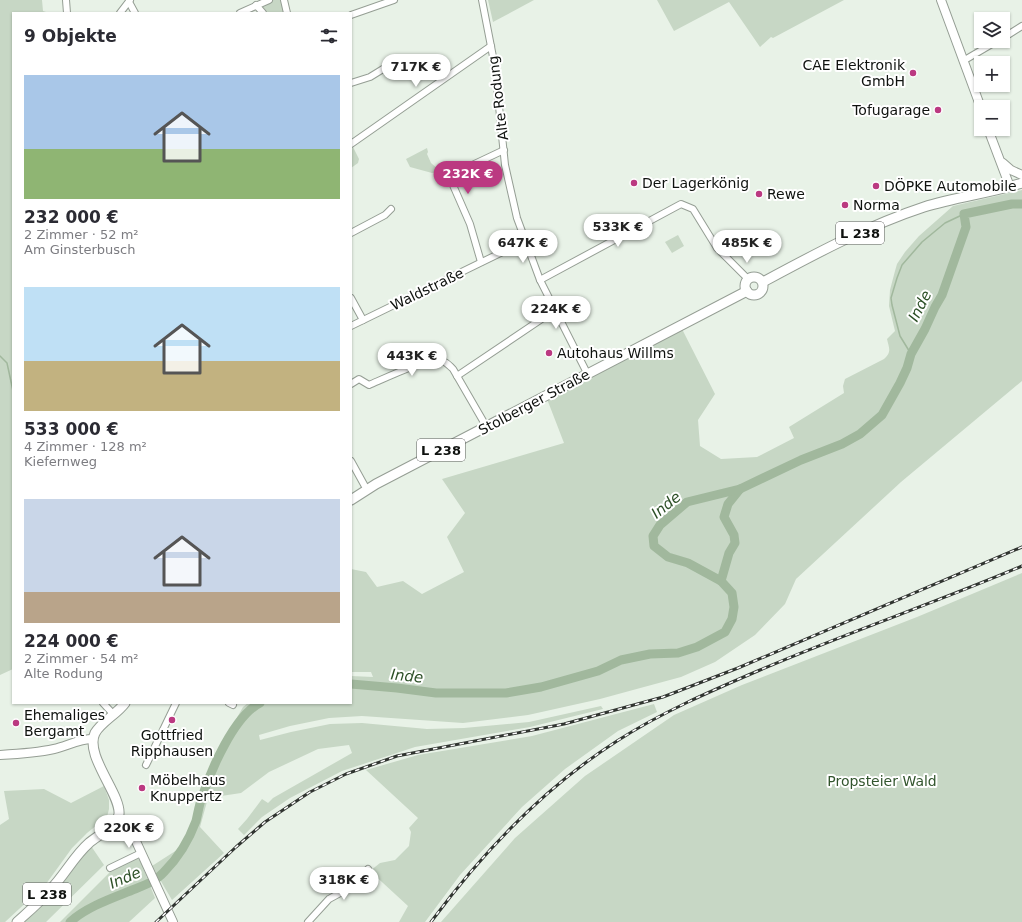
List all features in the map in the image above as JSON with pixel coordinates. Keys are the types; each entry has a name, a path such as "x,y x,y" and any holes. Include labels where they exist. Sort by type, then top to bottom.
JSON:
{"main road":[{"path":"941,0 978,100"},
{"path":"991,136 1010,187"},
{"path":"1001,161 1011,170 1022,175"},
{"name":"L 238","path":"747,291 751,295 760,294 763,289 763,282 831,247 890,220 924,207 1022,183"},
{"path":"747,291 745,286 748,279 757,277 763,282"},
{"name":"Stolberger Straße","path":"352,499 486,426 747,291"},
{"path":"124,704 97,730 93,739 95,752 101,770 118,807 118,818 129,826 173,922"},
{"path":"0,755 36,752 82,740 93,739"},
{"name":"L 238","path":"17,922 50,891 84,847 113,824 118,818"}],"street":[{"path":"66,0 67,12"},
{"path":"242,12 262,1 269,0"},
{"path":"284,0 287,12"},
{"path":"352,15 394,0"},
{"name":"Alte Rodung","path":"482,0 499,93 504,150 510,188 517,218 540,280 587,373"},
{"path":"121,12 129,1 134,12"},
{"path":"256,5 262,12"},
{"path":"1010,34 1022,26"},
{"path":"352,143 491,46"},
{"path":"963,61 985,48"},
{"path":"352,82 370,77 383,69"},
{"path":"481,262 470,224 449,176 504,150"},
{"path":"540,280 681,204 693,209 717,248 748,279"},
{"path":"352,232 385,215 391,208"},
{"name":"Waldstraße","path":"352,326 525,241"},
{"path":"352,300 363,320"},
{"path":"456,376 555,310"},
{"path":"352,383 359,379 369,385 427,361 443,361 453,369 486,426"},
{"path":"352,463 367,490"},
{"path":"104,704 114,715"},
{"path":"146,765 176,704"},
{"path":"110,868 141,853"},
{"path":"308,922 329,899 351,887 368,869"}],"green space":[{"path":"0,0 42,0 43,11 46,12 12,12 12,669 0,675"},
{"path":"271,0 281,0 284,12 267,12 263,7 264,3"},
{"path":"488,0 534,0 493,22"},
{"path":"657,0 844,0 773,38 771,37 760,47 729,2 674,31"},
{"path":"352,148 359,159 358,163 352,167"},
{"path":"427,148 427,154 431,163 439,170 439,172 432,173 410,167 406,159"},
{"path":"1022,190 1022,381 901,482 796,579 785,604 755,635 715,662 681,677 600,699 528,715 463,723 362,716 329,718 290,726 259,735 260,740 330,724 362,723 427,729 464,728 529,722 601,706 603,709 530,727 415,747 342,771 290,798 262,817 244,835 238,829 262,799 268,803 273,798 352,753 349,745 318,749 269,772 241,793 208,798 200,827 224,853 172,900 152,866 180,848 193,821 205,779 216,755 243,707 247,704 352,704 352,676 373,677 371,672 352,672 352,569 366,572 377,587 403,581 422,594 464,572 447,537 465,513 442,479 564,443 547,399 682,329 715,394 698,420 700,446 721,459 757,457 794,438 789,427 844,393 843,386 845,379 887,356 889,350 887,339 895,331 889,306 890,290 897,264 919,236 953,206"},
{"path":"678,235 684,246 672,253 665,242"},
{"name":"Propsteier Wald","path":"1022,573 1022,922 441,922 515,838 585,776 674,715 742,685 917,617"},
{"path":"654,704 657,712 618,731 565,769 522,807 460,875 425,922 399,922 408,906 370,871 380,863 395,860 409,846 411,832 409,828 418,818 366,770 418,755 532,736"},
{"path":"104,786 109,800 107,817 87,833 72,848 46,884 5,922 0,922 0,825 9,819 4,791 44,789 71,803"},
{"path":"91,846 104,865 46,922 24,922 52,896"},
{"path":"136,858 140,860 155,898 129,922 60,922 111,871"}],"waterway":[{"name":"Inde","path":"352,684 436,693 506,693 541,687 598,671 621,660 650,654 678,653 697,647 725,632 732,619 734,607 732,593 721,581 688,563 668,557 654,546 653,536 660,525 687,502 740,489 801,460 842,444 860,434 882,415 900,383 907,368 911,354 942,295 966,227 964,214 1012,204 1022,204"},
{"path":"911,354 900,336 892,305 891,298 897,278 902,265 922,242 945,223 964,214"},
{"path":"0,356 7,363 12,386"},
{"path":"721,581 729,553 735,543 734,535 724,517 728,504 740,489"},
{"name":"Inde","path":"70,922 85,911 158,878 169,867 183,848 193,828 201,800 217,759 241,719 259,704"}],"railway":[{"path":"156,922 265,822 310,792 346,774 397,756 564,724 663,697 738,668 1022,547"},
{"path":"431,922 471,871 540,800 590,759 634,730 687,702 760,670 1022,566"}],"place":[{"name":"CAE Elektronik GmbH","path":"913,73"},
{"name":"Tofugarage","path":"938,110"},
{"name":"Der Lagerkönig","path":"634,183"},
{"name":"DÖPKE Automobile","path":"876,186"},
{"name":"Rewe","path":"759,194"},
{"name":"Norma","path":"845,205"},
{"name":"Autohaus Willms","path":"549,353"},
{"name":"Gottfried Ripphausen","path":"172,720"},
{"name":"Ehemaliges Bergamt","path":"16,723"},
{"name":"Möbelhaus Knuppertz","path":"142,788"}]}
